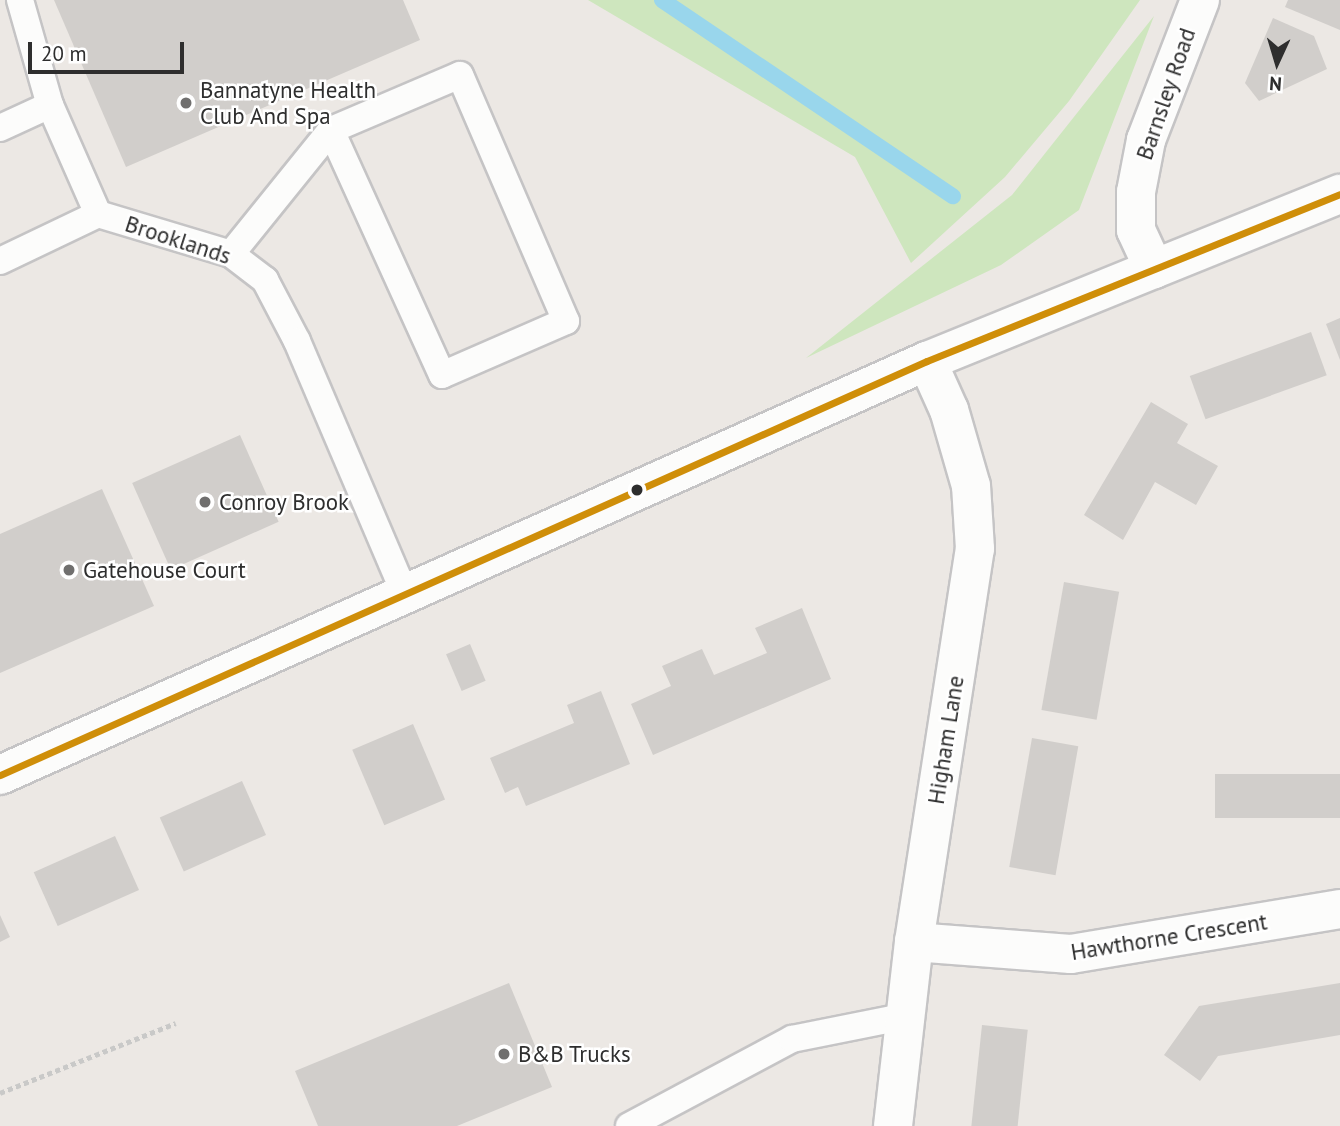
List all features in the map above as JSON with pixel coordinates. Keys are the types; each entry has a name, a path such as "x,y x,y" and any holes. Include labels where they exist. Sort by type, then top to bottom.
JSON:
{"main road":[{"name":"Barnsley Road","path":"1154,269 1136,230 1136,192 1146,140 1200,0"},
{"path":"0,775 404,592 927,361 1340,194"},
{"name":"Higham Lane","path":"893,1126 914,942 975,549 971,486 949,410 927,361"},
{"name":"Hawthorne Crescent","path":"914,942 1071,954 1340,909"}],"lane":[{"name":"Brooklands","path":"20,0 50,105 98,214 231,254 265,281 297,341 404,592"},
{"path":"231,254 331,130 460,75 566,321 442,375 331,130"},
{"path":"0,128 50,105"},
{"path":"0,261 98,214"},
{"path":"629,1126 792,1039 907,1016"}],"path":[{"path":"0,1093 176,1023"}],"green space":[{"path":"588,0 1140,0 1069,101 1005,177 911,263 855,157"},
{"path":"1154,16 1079,210 1001,265 806,358 1012,195"}],"building":[{"name":"Bannatyne Health Club And Spa","path":"54,0 403,0 420,40 126,167"},
{"path":"1288,0 1340,0 1340,30 1285,7"},
{"path":"1273,18 1314,36 1327,69 1259,101 1245,83"},
{"path":"1340,318 1340,360 1326,324"},
{"path":"1311,332 1327,375 1206,419 1190,376"},
{"path":"1151,402 1188,424 1177,443 1218,466 1196,505 1155,482 1123,540 1084,515"},
{"name":"Conroy Brook","path":"240,435 279,522 171,570 132,483"},
{"name":"Gatehouse Court","path":"102,489 154,606 0,673 0,534"},
{"path":"1064,582 1119,592 1097,720 1041,710"},
{"path":"802,608 831,679 653,755 631,704 671,686 662,666 702,649 714,675 767,653 755,628"},
{"path":"470,644 486,681 462,691 446,654"},
{"path":"601,691 630,764 526,806 518,787 505,793 490,758 574,723 567,705"},
{"path":"413,724 445,799 384,825 352,750"},
{"path":"1032,738 1078,746 1056,875 1009,867"},
{"path":"1215,774 1340,774 1340,818 1215,818"},
{"path":"242,781 266,835 184,872 160,818"},
{"path":"115,836 139,890 58,926 34,872"},
{"path":"0,915 10,937 0,942"},
{"path":"509,983 552,1087 457,1126 318,1126 295,1071"},
{"path":"1340,983 1340,1035 1218,1056 1200,1081 1164,1055 1199,1006"},
{"path":"982,1025 1028,1030 1018,1126 971,1126"}],"waterway":[{"path":"662,0 953,196"}],"transit line":[{"path":"0,775 927,361 1340,194"}],"place":[{"name":"Bannatyne Health Club And Spa","path":"186,103"},
{"name":"Conroy Brook","path":"205,502"},
{"name":"Gatehouse Court","path":"69,570"},
{"name":"B&B Trucks","path":"504,1054"}]}
